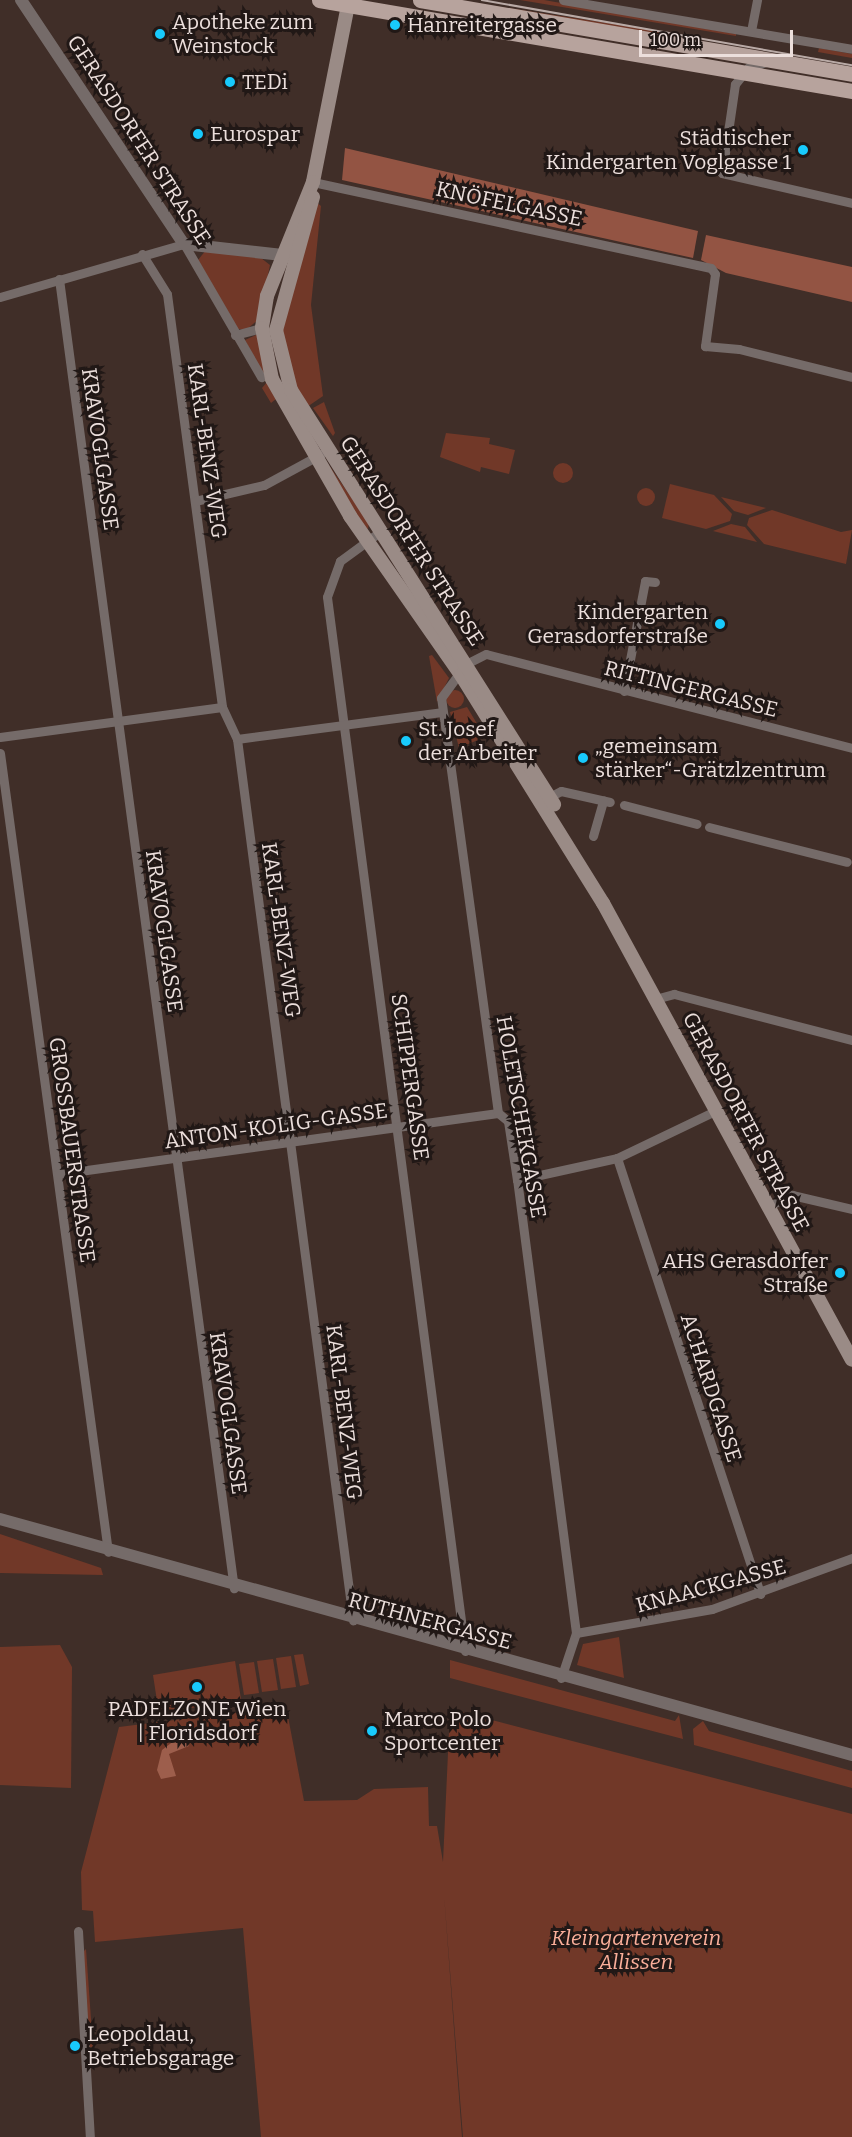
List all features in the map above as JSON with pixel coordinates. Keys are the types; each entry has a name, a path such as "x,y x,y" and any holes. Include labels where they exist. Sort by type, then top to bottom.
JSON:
{"main road":[{"path":"320,0 349,2 741,74 852,91"},
{"path":"420,0 852,74"},
{"path":"276,330 276,302 287,268 282,255 313,182 349,2"},
{"name":"GERASDORFER STRASSE","path":"313,182 276,330 291,390 381,531 463,670 546,799 852,1360"},
{"name":"GERASDORFER STRASSE","path":"282,255 262,328 282,405 368,540 463,670"}],"street":[{"name":"GERASDORFER STRASSE","path":"21,0 184,244 261,377"},
{"path":"563,0 852,49"},
{"path":"751,31 758,0"},
{"path":"771,61 741,74 722,173 852,203"},
{"name":"KNÖFELGASSE","path":"313,182 697,264 715,274 705,346 739,349 852,377"},
{"path":"0,297 142,254 184,244 282,255"},
{"name":"KARL-BENZ-WEG","path":"142,254 167,294 222,707 237,739 353,1620"},
{"name":"KRAVOGLGASSE","path":"59,279 234,1588"},
{"path":"235,335 262,328"},
{"path":"195,501 264,485 328,450"},
{"name":"SCHIPPERGASSE","path":"381,531 340,561 328,585 344,725 399,1127 465,1650"},
{"path":"624,691 645,581 655,582"},
{"name":"RITTINGERGASSE","path":"463,670 486,654 852,748"},
{"name":"HOLETSCHEKGASSE","path":"463,670 445,690 441,712 498,1113 508,1121 517,1180 576,1633 561,1678"},
{"path":"0,737 222,707"},
{"path":"237,739 441,712"},
{"name":"GROSSBAUERSTRASSE","path":"0,753 108,1552"},
{"path":"546,799 561,791 607,801 593,837"},
{"path":"624,805 697,824"},
{"path":"710,827 847,862"},
{"path":"655,999 674,994 852,1040"},
{"path":"517,1180 616,1158 717,1110"},
{"name":"ANTON-KOLIG-GASSE","path":"58,1174 498,1113"},
{"name":"ACHARDGASSE","path":"616,1158 760,1594"},
{"path":"767,1207 792,1195 852,1209"},
{"name":"RUTHNERGASSE","path":"0,1519 234,1588 852,1755"},
{"name":"KNAACKGASSE","path":"576,1633 652,1623 760,1594 852,1558"},
{"path":"78,1931 90,2137"}],"green space":[{"path":"454,0 680,34 680,39"},
{"path":"520,0 544,0 736,34 736,36"},
{"path":"819,48 852,54 852,58 818,52"},
{"path":"316,202 321,206 311,305 323,396 307,407 290,380 279,330"},
{"path":"206,250 261,258 270,265 259,319 246,330 238,329 198,260"},
{"path":"258,334 276,399 271,403 262,388 267,382 245,340"},
{"path":"324,402 335,433 333,436 313,408"},
{"path":"446,433 490,438 489,444 515,450 509,474 481,467 480,472 440,457"},
{"path":"326,461 369,523 368,529 364,527"},
{"path":"563,463 570,466 573,473 570,480 563,483 556,480 553,473 556,466"},
{"path":"670,484 714,495 732,514 730,521 706,529 662,518"},
{"path":"646,488 652,491 655,497 652,503 646,506 640,503 637,497 640,491"},
{"path":"721,497 766,508 748,515 734,511"},
{"path":"772,510 841,532 852,530 846,564 764,544 747,525 749,518"},
{"path":"731,524 745,527 757,542 713,531"},
{"path":"432,655 449,678 437,702 429,656"},
{"path":"455,690 461,693 464,699 461,705 455,708 449,705 446,699 449,693"},
{"path":"467,707 485,737 459,748 450,712"},
{"path":"0,1534 101,1568 103,1575 0,1573"},
{"path":"619,1637 624,1678 577,1665 583,1644"},
{"path":"60,1645 72,1667 71,1788 0,1785 0,1647"},
{"path":"303,1654 309,1684 300,1686 294,1655"},
{"path":"291,1656 296,1687 281,1689 276,1658"},
{"path":"273,1659 278,1690 262,1692 257,1661"},
{"path":"450,1660 675,1721 679,1715 683,1739 450,1678"},
{"name":"PADELZONE Wien | Floridsdorf","path":"235,1661 241,1699 159,1714 153,1675"},
{"path":"254,1662 259,1693 244,1695 239,1664"},
{"name":"Kleingartenverein Allissen","path":"286,1706 304,1801 357,1800 374,1789 428,1787 429,1826 437,1826 443,1862 450,1709 852,1814 852,2137 463,2137 444,1894 462,2137 261,2137 243,1928 95,1942 93,1911 82,1910 81,1872 119,1727"},
{"path":"703,1721 709,1731 852,1771 852,1788 694,1745 693,1729"},
{"path":"86,1949 93,2047 89,2047 83,1952"}],"shaded area":[{"path":"345,148 698,231 693,258 342,180"},
{"path":"706,235 852,267 852,302 726,273 701,260"},
{"path":"179,1737 189,1746 169,1754 176,1776 161,1779 157,1770 162,1750"}],"tram line":[{"path":"482,0 852,65"}],"place":[{"name":"Hanreitergasse","path":"395,25"},
{"name":"Apotheke zum Weinstock","path":"160,34"},
{"name":"TEDi","path":"230,82"},
{"name":"Eurospar","path":"198,134"},
{"name":"Städtischer Kindergarten Voglgasse 1","path":"803,150"},
{"name":"Kindergarten Gerasdorferstraße","path":"720,624"},
{"name":"St. Josef der Arbeiter","path":"406,741"},
{"name":"„gemeinsam stärker“-Grätzlzentrum","path":"583,758"},
{"name":"AHS Gerasdorfer Straße","path":"840,1273"},
{"name":"PADELZONE Wien | Floridsdorf","path":"197,1687"},
{"name":"Marco Polo Sportcenter","path":"372,1731"},
{"name":"Leopoldau, Betriebsgarage","path":"75,2046"}]}
